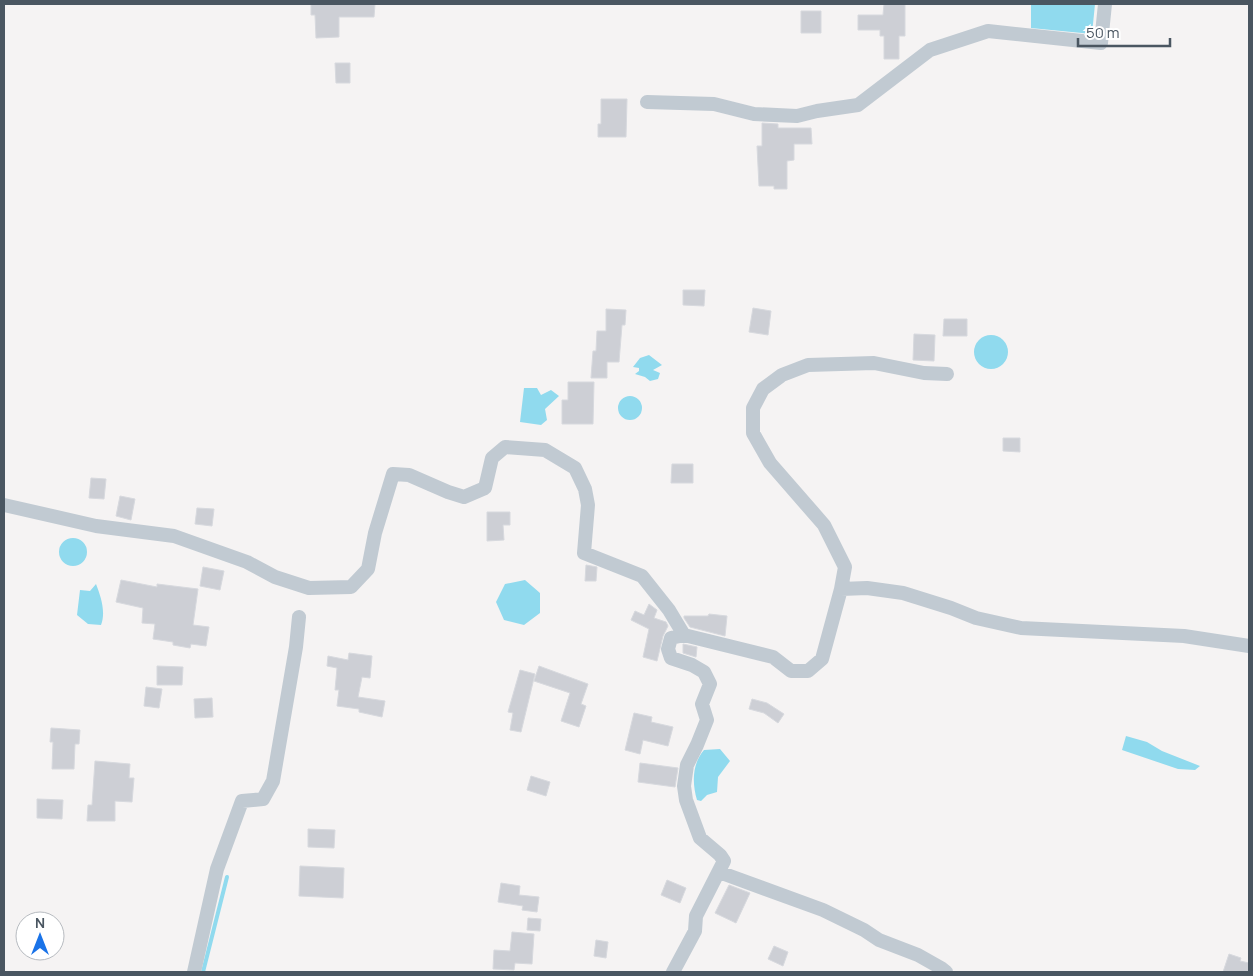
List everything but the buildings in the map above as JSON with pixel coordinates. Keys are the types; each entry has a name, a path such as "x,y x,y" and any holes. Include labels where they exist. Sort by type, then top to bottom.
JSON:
{"street":[{"path":"648,102 714,104 754,114 797,116 858,105 930,50 988,31 1101,43 1105,4"},
{"path":"673,972 695,930 696,916 724,861 720,855 700,838 686,800 684,786 687,765 707,720 702,704 710,684 704,672 692,665 671,658 668,650 671,638 684,635 774,657 791,671 808,671 822,659 845,567 824,526 770,463 753,433 753,408 763,389 782,375 808,366 874,363 924,373 947,374"},
{"path":"4,505 96,526 174,536 247,562 275,577 309,588 351,587 368,569 375,533 393,474 409,475 464,497 485,488 492,458 505,447 545,450 575,468 585,489 588,505 584,553 642,576 669,610 684,635"},
{"path":"841,589 867,588 903,593 952,608 976,618 1021,628 1184,636 1249,646"},
{"path":"194,972 217,869 242,801 263,799 273,781 296,647 299,617"},
{"path":"719,872 823,910 864,930 879,940 918,956 946,972"}],"water":[{"path":"1031,4 1095,4 1092,34 1031,28"},
{"path":"991,335 998,336 1003,340 1007,345 1007,359 1003,364 998,368 991,369 984,368 979,364 975,359 974,352 975,345 979,340 984,336"},
{"path":"649,355 662,365 653,370 660,373 658,379 650,381 645,377 635,374 639,371 639,368 633,367 640,358"},
{"path":"524,388 537,388 541,395 551,390 559,396 545,409 547,420 541,425 520,422"},
{"path":"630,396 635,397 641,403 641,413 635,419 630,420 625,419 619,413 618,408 619,403 625,397"},
{"path":"73,538 83,542 87,552 83,562 73,566 63,562 59,552 63,542"},
{"path":"525,580 540,593 540,613 524,625 504,620 496,602 505,584"},
{"path":"96,584 103,610 101,625 88,624 77,615 80,590 90,591"},
{"path":"1126,736 1147,742 1162,751 1200,766 1195,770 1178,769 1122,750"},
{"path":"720,749 730,761 718,777 717,792 707,795 701,801 697,800 694,774 697,761 704,750"}],"waterway":[{"path":"203,972 227,877"}]}
